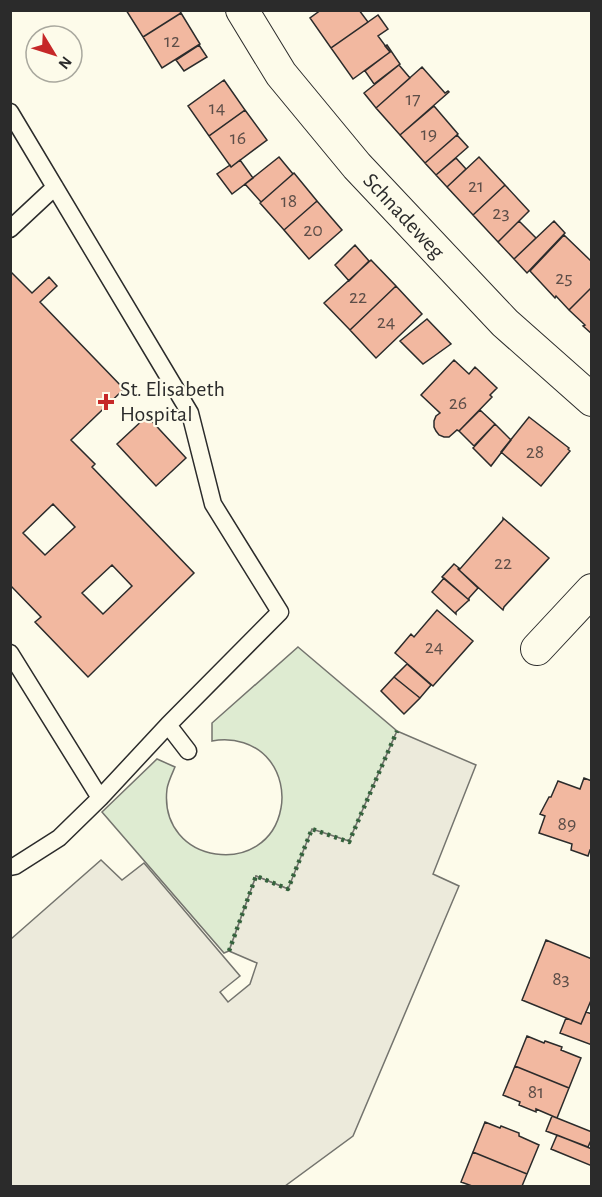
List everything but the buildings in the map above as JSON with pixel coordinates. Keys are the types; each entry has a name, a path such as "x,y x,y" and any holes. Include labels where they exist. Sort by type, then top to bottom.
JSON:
{"street":[{"name":"Schnadeweg","path":"242,10 281,74 357,166 505,323 591,400"},
{"path":"537,649 591,590"}],"lane":[{"path":"10,112 190,413 213,504 280,612 59,838 10,867"},
{"path":"10,229 55,187"},
{"path":"10,653 100,798"},
{"path":"168,725 188,751"}],"green space":[{"path":"298,647 397,731 349,842 288,889 256,876 229,951 224,953 102,812 157,759 175,767 167,789 169,815 179,834 196,847 216,854 237,854 256,846 272,831 281,808 279,777 270,761 251,746 236,741 212,741 212,723"}],"shaded area":[{"path":"397,731 476,765 433,874 459,886 353,1136 285,1186 11,1186 11,939 101,860 122,880 144,863 240,976 220,992 228,1002 250,984 257,963 229,951 256,876 288,889 312,829 349,841"}],"hedge":[{"path":"229,951 256,876 288,889 312,829 349,842 397,731"}],"place":[{"name":"St. Elisabeth Hospital","path":"106,402"}]}
